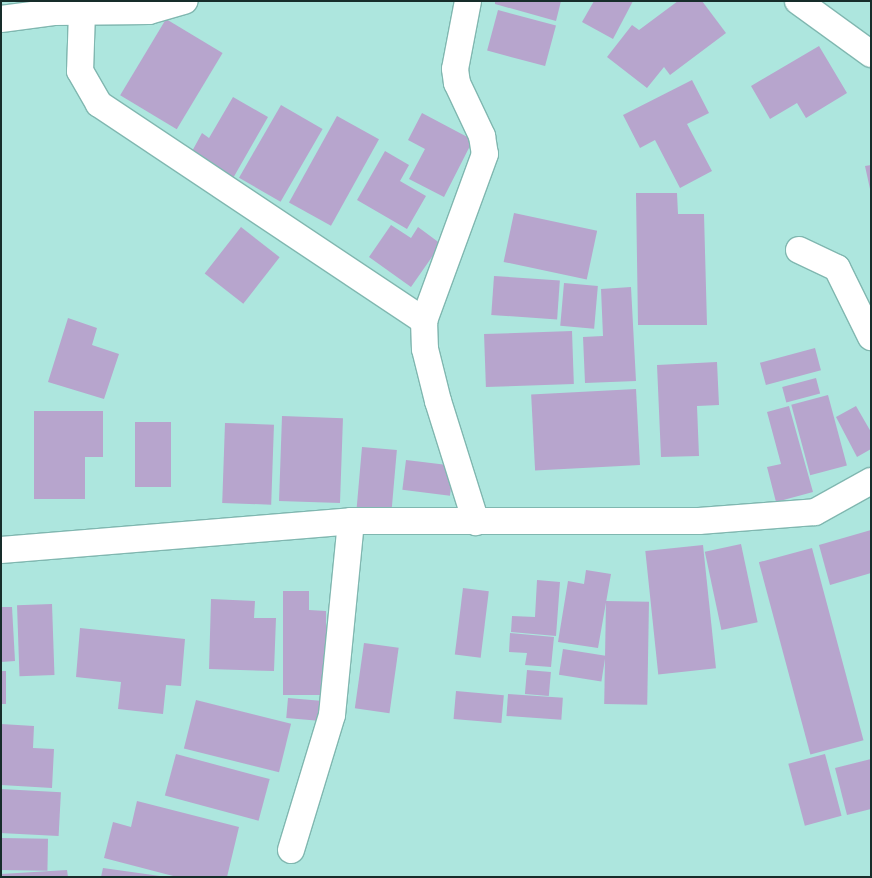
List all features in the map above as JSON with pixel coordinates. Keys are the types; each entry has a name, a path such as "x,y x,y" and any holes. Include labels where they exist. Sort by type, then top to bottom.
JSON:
{"street":[{"path":"1,19 82,12 148,11 185,1"},
{"path":"468,1 455,69 457,83 482,136 485,154 424,321 425,349 438,401 476,522"},
{"path":"798,1 871,54"},
{"path":"82,12 80,71 99,104 424,321"},
{"path":"799,250 837,268 871,338"},
{"path":"1,550 351,521 699,521 815,512 871,481"},
{"path":"291,850 332,715 351,521"}],"building":[{"path":"495,1 561,1 556,21 495,4"},
{"path":"594,1 633,1 613,39 582,22"},
{"path":"678,1 702,1 726,33 670,75 664,67 647,88 607,57 632,25 639,30"},
{"path":"498,10 556,26 545,66 487,51"},
{"path":"166,19 223,53 177,129 120,95"},
{"path":"819,46 847,93 806,118 797,103 770,119 751,86"},
{"path":"692,80 709,113 687,124 712,171 680,188 655,140 640,148 623,115"},
{"path":"233,97 268,117 232,180 190,155 202,133 209,138"},
{"path":"281,105 323,129 281,202 239,178"},
{"path":"422,113 473,140 444,197 409,179 425,149 408,140"},
{"path":"337,116 379,139 331,226 289,203"},
{"path":"385,151 409,165 400,181 426,196 407,229 357,200"},
{"path":"871,165 871,189 870,189 865,166"},
{"path":"636,193 677,193 678,214 704,214 707,325 638,325"},
{"path":"514,213 597,231 587,280 504,262"},
{"path":"391,225 411,238 418,227 441,244 411,287 369,257"},
{"path":"241,227 280,257 243,304 205,273"},
{"path":"494,276 560,281 557,320 491,315"},
{"path":"564,283 598,286 594,329 560,326"},
{"path":"631,287 636,381 585,383 583,337 603,336 601,289"},
{"path":"68,318 97,328 92,345 119,354 104,399 48,382"},
{"path":"572,331 574,384 486,387 484,334"},
{"path":"815,348 821,370 766,385 760,363"},
{"path":"717,362 719,405 697,406 699,456 661,457 657,365"},
{"path":"816,378 820,393 786,403 782,387"},
{"path":"636,389 640,465 535,470 531,394"},
{"path":"828,395 847,466 810,475 791,405"},
{"path":"789,406 813,492 776,502 767,467 781,464 767,412"},
{"path":"856,406 871,432 871,449 857,457 836,417"},
{"path":"34,411 103,411 103,457 85,457 85,499 34,499"},
{"path":"282,416 343,418 340,503 279,501"},
{"path":"135,422 171,422 171,487 135,487"},
{"path":"225,423 274,425 271,505 222,503"},
{"path":"362,447 397,450 391,519 356,516"},
{"path":"406,460 454,466 450,496 402,490"},
{"path":"871,530 871,573 830,585 819,545"},
{"path":"741,544 758,622 721,630 705,552"},
{"path":"703,545 716,668 658,674 645,551"},
{"path":"812,548 864,740 810,754 759,562"},
{"path":"586,570 611,574 598,648 558,642 568,581 584,584"},
{"path":"537,580 560,582 556,636 511,632 512,616 535,617"},
{"path":"463,588 489,591 481,658 455,655"},
{"path":"283,591 309,591 309,610 326,611 326,695 283,695"},
{"path":"211,599 255,601 254,618 276,618 274,671 209,669"},
{"path":"606,601 649,602 647,705 604,704"},
{"path":"52,604 54,675 19,676 17,605"},
{"path":"1,607 12,607 15,661 1,662"},
{"path":"80,628 185,639 181,686 166,685 163,714 118,709 121,682 76,677"},
{"path":"510,633 554,637 551,667 525,665 527,653 509,652"},
{"path":"364,643 399,648 389,713 355,708"},
{"path":"563,649 605,656 601,681 559,675"},
{"path":"527,670 551,672 549,696 525,694"},
{"path":"1,671 6,671 6,704 1,704"},
{"path":"456,691 504,695 501,723 454,719"},
{"path":"508,694 563,698 561,720 506,716"},
{"path":"288,698 323,701 321,721 286,718"},
{"path":"196,700 291,724 279,772 184,749"},
{"path":"1,724 34,726 33,748 54,749 52,788 1,785"},
{"path":"176,754 270,779 259,821 165,796"},
{"path":"825,754 842,816 805,826 788,764"},
{"path":"871,759 871,809 847,815 835,768"},
{"path":"1,789 61,792 59,836 1,833"},
{"path":"137,801 239,827 227,877 177,877 104,858 113,822 131,827"},
{"path":"1,838 48,839 47,871 1,870"},
{"path":"103,868 160,876 160,877 101,877"},
{"path":"67,870 68,877 1,877 1,874"}]}
